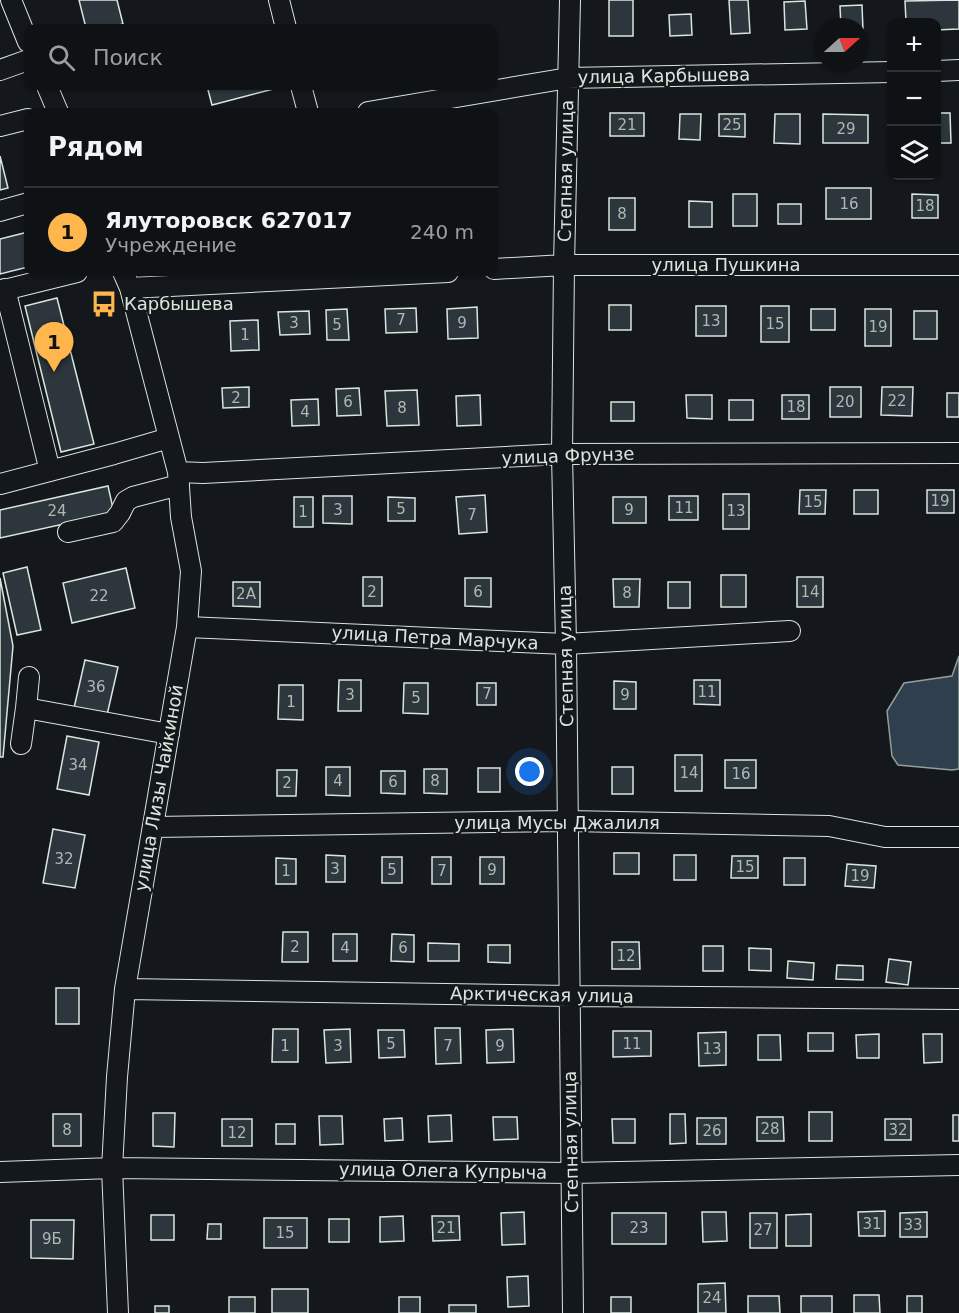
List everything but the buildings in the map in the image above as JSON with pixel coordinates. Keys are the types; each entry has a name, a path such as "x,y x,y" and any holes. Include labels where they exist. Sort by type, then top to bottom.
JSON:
{"street":[{"path":"11,0 24,32"},
{"path":"279,0 285,24"},
{"name":"Степная улица","path":"570,0 562,454 573,1313"},
{"path":"0,70 24,61"},
{"path":"941,71 959,70"},
{"name":"улица Карбышева","path":"498,90 568,78 887,72"},
{"path":"48,90 55,108"},
{"path":"302,90 307,108"},
{"name":"улица Карбышева","path":"392,108 497,90"},
{"path":"0,126 24,120"},
{"path":"0,211 24,204"},
{"name":"улица Пушкина","path":"498,269 564,265 959,265"},
{"path":"50,471 3,290 61,276"},
{"path":"126,280 286,276"},
{"name":"улица Лизы Чайкиной","path":"118,1313 112,1168 125,989 187,627 191,571 181,517 178,479 169,438 126,280"},
{"path":"0,484 169,438"},
{"name":"улица Фрунзе","path":"68,532 113,522 126,501 178,479 203,473 562,454 959,453"},
{"name":"улица Петра Марчука","path":"187,627 566,644 790,631"},
{"path":"21,744 29,677"},
{"path":"26,708 169,734"},
{"name":"улица Мусы Джалиля","path":"153,827 568,821 829,826 885,837 959,837"},
{"name":"Арктическая улица","path":"125,989 959,999"},
{"name":"улица Олега Купрыча","path":"0,1172 112,1168 572,1173 959,1165"}],"water":[{"path":"959,656 959,769 898,765 892,756 887,711 904,683 952,676"}],"place":[{"name":"Карбышева","path":"104,304"},
{"name":"Ялуторовск 627017","path":"54,372"}]}
